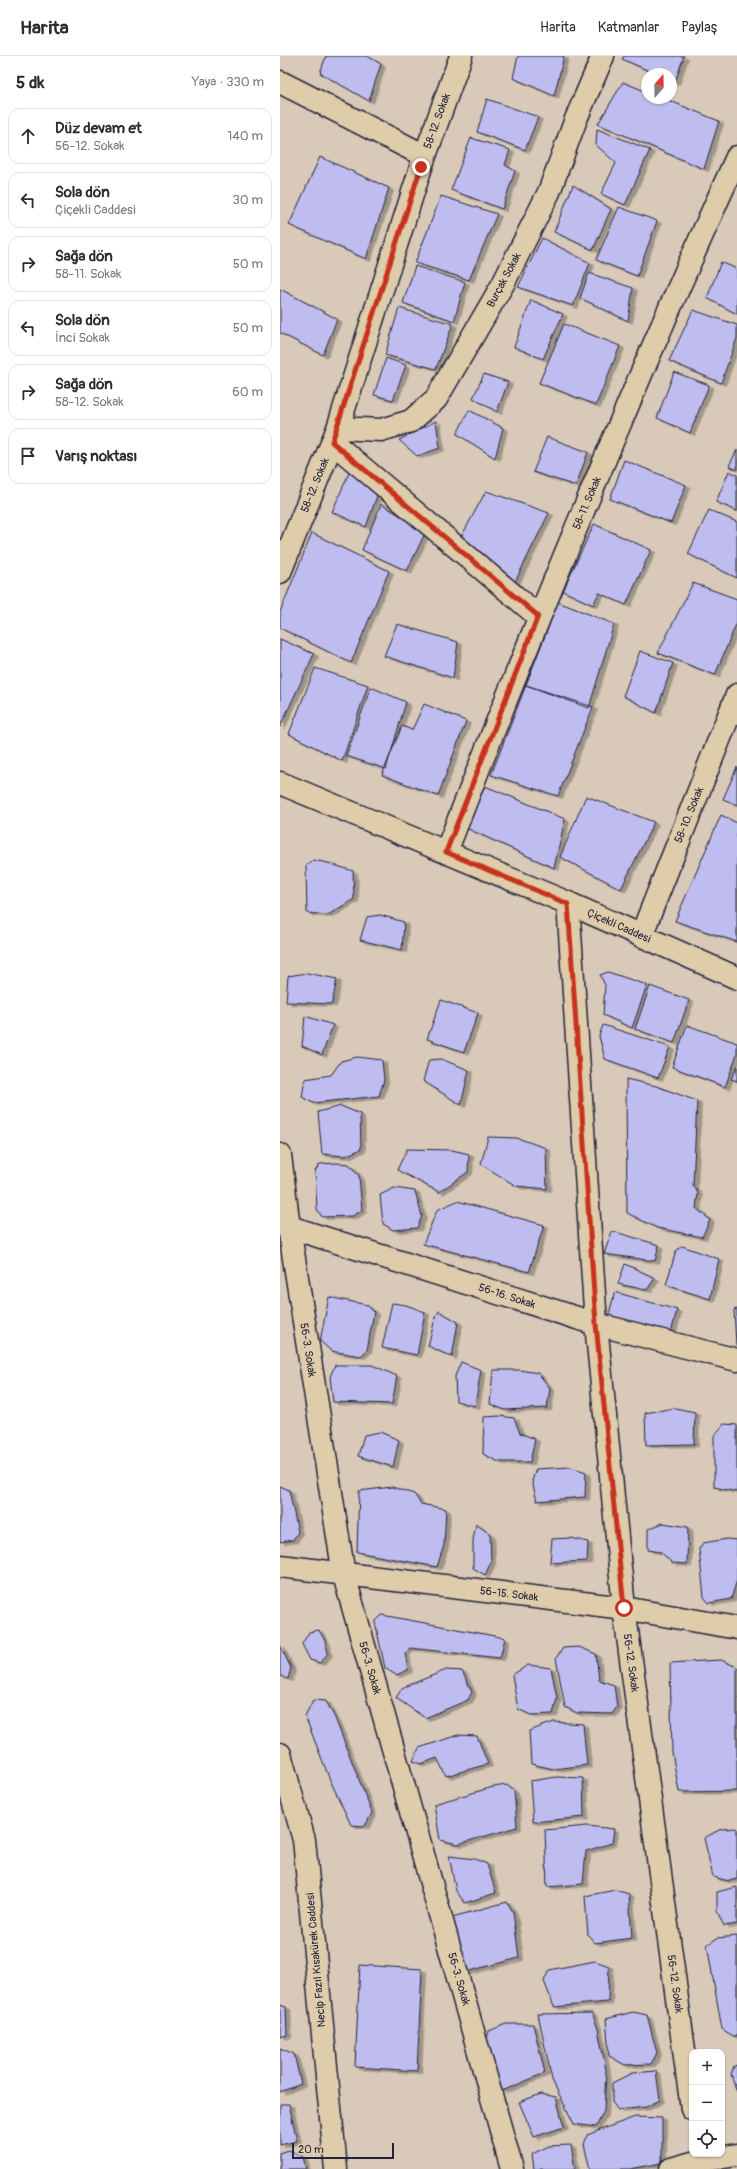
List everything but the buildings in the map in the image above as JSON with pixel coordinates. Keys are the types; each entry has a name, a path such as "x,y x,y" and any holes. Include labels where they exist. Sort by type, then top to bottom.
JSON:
{"street":[{"name":"58-12. Sokak","path":"280,572 335,435 425,156 461,56"},
{"name":"Burçak Sokak","path":"335,435 381,430 411,421 436,399 503,284 549,192 576,119 603,56"},
{"path":"280,82 425,156"},
{"name":"58-11. Sokak","path":"446,852 538,616 691,258 737,157"},
{"path":"335,435 538,616"},
{"name":"58-10. Sokak","path":"640,936 737,695"},
{"name":"Çiçekli Caddesi","path":"280,783 568,904 737,978"},
{"name":"56-12. Sokak","path":"568,904 596,1324 624,1608 689,2087"},
{"name":"56-3. Sokak","path":"280,1155 284,1226 344,1575 512,2169"},
{"name":"56-16. Sokak","path":"284,1226 596,1324 737,1360"},
{"name":"56-15. Sokak","path":"280,1566 624,1608 737,1628"},
{"name":"Necip Fazıl Kısakürek Caddesi","path":"280,1754 304,1840 336,2169"},
{"path":"671,2169 699,2158 737,2155"}],"route":[{"path":"421,167 338,428 332,442 538,616 446,852 568,904 596,1324 624,1608"}]}
